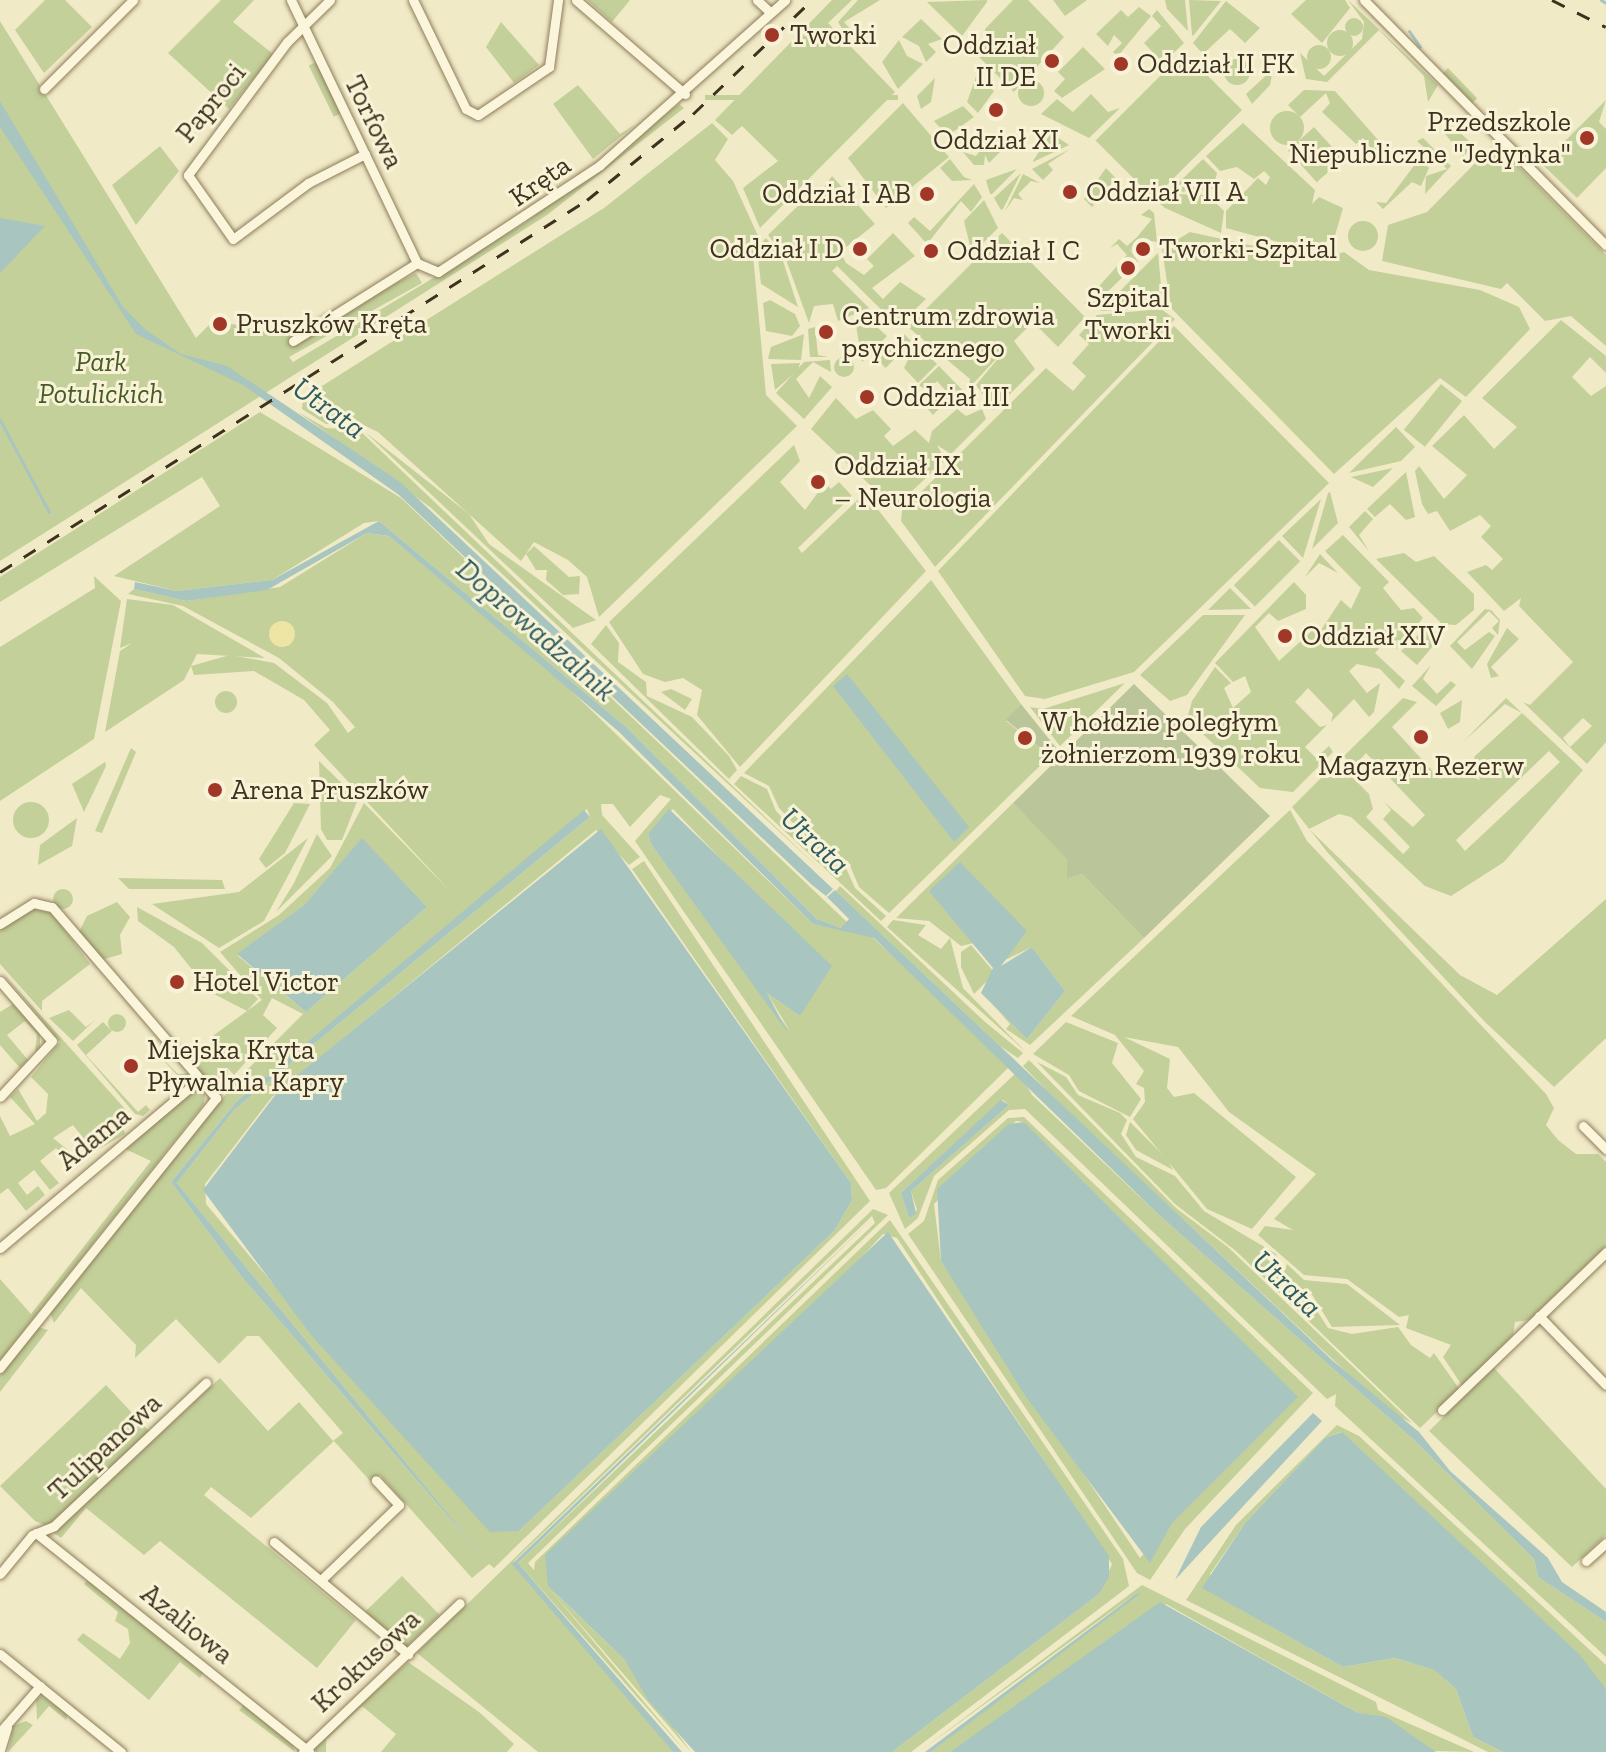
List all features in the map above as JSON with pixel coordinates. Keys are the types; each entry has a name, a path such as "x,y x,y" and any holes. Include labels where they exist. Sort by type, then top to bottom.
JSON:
{"street":[{"path":"44,89 133,0"},
{"name":"Torfowa","path":"291,0 417,263"},
{"path":"303,26 330,0"},
{"path":"413,0 466,109 478,115 549,67 558,0"},
{"path":"576,0 685,94"},
{"path":"757,0 770,12"},
{"name":"Kręta","path":"417,263 438,272 458,262 579,181 685,94 785,0"},
{"path":"1364,0 1606,245"},
{"name":"Paproci","path":"303,26 191,163 189,179 233,239 308,183 365,154"},
{"path":"293,341 417,263"},
{"path":"0,924 38,901 57,911 216,1098 0,1368"},
{"path":"0,981 52,1042 0,1097"},
{"name":"Adama","path":"0,1248 199,1080"},
{"path":"1583,1126 1606,1149"},
{"path":"1442,1410 1606,1252"},
{"path":"1539,1316 1606,1385"},
{"name":"Tulipanowa","path":"0,1574 36,1533 54,1526 206,1383"},
{"path":"321,1580 399,1505 376,1480"},
{"name":"Azaliowa","path":"36,1533 306,1751"},
{"path":"274,1542 408,1654"},
{"path":"1586,1561 1606,1543"},
{"name":"Krokusowa","path":"306,1751 460,1603"},
{"path":"0,1654 121,1752"},
{"path":"0,1750 3,1730 40,1686"}],"green space":[{"path":"45,0 65,0 92,27 44,73 15,30"},
{"path":"221,0 254,0 233,22 273,54 229,109 168,53"},
{"path":"587,0 630,0 612,22"},
{"path":"832,0 852,0 828,23 895,92 760,228 743,188 778,161 742,126 732,135 715,120"},
{"path":"858,0 880,0 844,22 854,33 848,39 838,22"},
{"path":"987,0 962,36 927,2"},
{"path":"1013,0 1028,0 1064,37 1014,92 968,46 982,54 985,29"},
{"path":"1053,0 1087,0 1065,16"},
{"path":"1165,0 1185,0 1188,31 1167,9"},
{"path":"1189,0 1221,1 1193,36 1192,35"},
{"path":"1306,0 1345,0 1350,8 1322,43 1291,14"},
{"path":"1348,0 1438,85 1428,102 1424,76 1379,30 1327,82 1306,79 1300,53 1324,76 1362,39 1364,22"},
{"path":"1226,1 1260,28 1245,43 1230,29 1203,54 1193,43"},
{"path":"1139,7 1151,16 1118,56 1113,52 1122,43 1114,35 1108,46 1096,34 1121,10 1128,17"},
{"path":"1157,10 1184,43 1163,63 1144,43 1161,26 1152,16"},
{"path":"1354,18 1363,27 1354,36 1345,27"},
{"path":"921,19 942,39 928,44 936,52 926,62 919,46 902,37"},
{"name":"Park Potulickich","path":"0,21 196,338 214,320 287,336 298,330 291,338 416,273 422,283 289,357 293,362 525,223 679,104 684,108 547,215 0,561"},
{"path":"501,22 539,65 514,83 486,47"},
{"path":"1340,30 1349,34 1353,43 1349,52 1340,56 1331,52 1327,43 1331,34"},
{"path":"899,40 907,56 923,64 898,89 882,62"},
{"path":"1319,45 1330,52 1331,57 1324,68 1319,69 1308,62 1307,57 1314,46"},
{"path":"1083,47 1105,69 1062,98 1054,91 1065,79 1058,72"},
{"path":"1184,52 1242,110 1154,198 1096,140"},
{"path":"1237,59 1246,63 1250,72 1246,81 1237,85 1228,81 1224,72 1228,63"},
{"path":"316,62 341,113 334,117 309,66"},
{"path":"1448,68 1477,98 1472,103 1443,73"},
{"path":"1273,69 1270,85 1252,104 1246,94"},
{"path":"976,77 994,91 978,113 967,102"},
{"path":"935,78 931,102 921,109 917,96"},
{"path":"1031,80 1040,84 1044,93 1040,102 1031,106 1022,102 1018,93 1022,84"},
{"path":"578,85 620,134 635,125 593,159 553,104"},
{"path":"1304,90 1335,91 1386,149 1376,156 1363,138 1356,144 1322,112 1330,103 1326,93 1300,117 1288,105"},
{"path":"1091,94 1108,112 1120,108 1089,138 1041,114 1057,99 1073,112"},
{"path":"705,95 898,95 898,100 705,100"},
{"name":"Przedszkole Niepubliczne \"Jedynka\"","path":"1606,100 1599,122 1606,129 1606,168 1577,198 1542,164"},
{"path":"903,103 949,157 886,208 848,158"},
{"path":"963,106 974,117 953,132 956,145 934,121"},
{"path":"1287,111 1299,116 1304,128 1299,140 1287,145 1275,140 1270,128 1275,116"},
{"path":"712,123 728,139 715,160 733,181 759,238 753,255 766,395 797,426 599,617 587,577 568,560 534,542 521,561 378,432 355,421 326,424 302,409 303,398 604,208"},
{"path":"1243,123 1315,190 1312,204 1319,197 1343,208 1334,239 1304,249 1226,228 1226,211 1258,178 1266,185 1270,177 1264,171 1254,179 1237,167 1220,171 1206,156"},
{"path":"1450,123 1472,144 1464,157 1441,129"},
{"path":"1314,127 1343,159 1317,182 1288,150"},
{"path":"1051,133 1069,145 1033,162 1033,161"},
{"path":"991,135 1004,148 989,163 985,155 984,165 974,165 963,152 976,156"},
{"path":"1423,138 1451,166 1425,194 1426,176 1447,169 1417,141"},
{"path":"1495,143 1606,255 1606,346 1571,316 1545,321 1507,283 1501,289 1382,261 1388,225 1427,212"},
{"path":"160,146 179,171 136,225 112,185"},
{"path":"1070,149 1048,164 1053,170 1043,180 1032,169"},
{"path":"950,159 964,177 972,180 952,181 940,168"},
{"path":"1203,159 1217,173 1213,189 1168,193"},
{"path":"1419,159 1429,168 1421,186 1412,182 1383,209 1376,202 1386,203"},
{"path":"1106,168 1125,188 1115,180 1092,207 1084,199"},
{"path":"1017,169 992,194 990,194 986,180"},
{"path":"1021,173 1003,209 1001,210 994,198"},
{"path":"1023,174 1040,183 1031,181 1018,194 1023,200 1014,198 1005,211"},
{"path":"832,176 875,224 840,252 846,263 864,275 874,266 867,259 893,233 915,256 872,288 883,299 900,282 926,299 898,326 837,266 832,271 869,308 838,321 833,304 814,306 809,323 785,257 768,235 807,197 814,202"},
{"path":"974,184 982,197 971,212 961,201 927,244 908,223 914,217 930,231"},
{"path":"1166,194 1208,195 1224,211 1221,233 1165,208 1159,203"},
{"path":"984,200 998,228 972,254 964,221"},
{"path":"1149,209 1154,213 1157,242 1145,240 1135,251 1140,259 1129,248 1138,262 1091,308 1084,303 1127,255 1117,244 1110,248 1119,239 1127,246 1137,237 1152,219 1141,215"},
{"path":"1363,221 1374,225 1378,236 1374,247 1363,251 1352,247 1348,236 1352,225"},
{"path":"1190,232 1318,260 1344,252 1369,270 1480,290 1519,307 1530,329 1466,397 1440,378 1334,474 1171,308 1162,249"},
{"path":"1002,233 1085,317 1058,347 1033,322 1014,341 1035,369 994,410 976,385 1011,343 969,388 970,379 908,327"},
{"path":"766,238 782,258 798,307 761,284 757,248"},
{"path":"1158,253 1163,307 1100,311"},
{"path":"770,300 795,314 800,326 792,336 766,331 763,303"},
{"path":"1161,309 1175,319 935,567 901,521 902,511 1046,368 1073,391 1086,376 1072,363 1089,344 1079,335 1097,315"},
{"path":"862,314 887,336 862,362 856,325"},
{"path":"1561,320 1606,356 1606,373 1590,357 1572,377 1591,396 1606,386 1606,742 1587,764 1523,702 1530,705 1573,662 1519,606 1521,598 1504,611 1467,572 1486,565 1492,570 1503,559 1481,537 1491,526 1480,515 1450,531 1437,511 1428,514 1422,504 1415,471 1419,466 1444,499 1467,475 1432,446 1464,415 1494,449 1517,427 1482,398","holes":["1583,718 1592,726 1570,747 1563,738"]},
{"path":"1174,326 1329,483 1134,672 1045,699 1025,696 938,571"},
{"path":"815,327 818,355 828,357 810,357 808,329"},
{"path":"804,334 801,360 768,359 771,347"},
{"path":"904,334 912,342 886,368 878,360"},
{"path":"916,344 937,364 918,383 904,368"},
{"path":"844,357 851,360 854,367 851,374 844,377 837,374 834,367 837,360"},
{"path":"830,360 831,372 813,362 796,379 809,398 820,376 832,387 804,419 776,393 804,362"},
{"path":"800,363 798,370 775,390 771,364"},
{"path":"939,366 974,402 970,407 957,390 933,415 927,408 945,390 937,381 927,391 919,385"},
{"path":"1441,384 1462,401 1425,447 1404,430"},
{"path":"836,398 856,419 873,410 891,429 884,436 893,446 915,430 929,443 932,431 957,409 966,416 982,409 986,419 951,454 937,445 945,460 894,508 811,429"},
{"path":"260,412 401,498 848,923 841,928 817,919 626,727 379,521 364,523 272,580 177,591 114,576 220,506 202,477 0,602 0,577"},
{"path":"298,412 326,428 359,430 824,873 430,507"},
{"path":"1396,427 1415,447 1401,461 1349,473"},
{"path":"365,432 469,514 489,544 596,620 573,628"},
{"path":"794,445 800,461 780,482 805,510 825,483 831,489 839,482 852,496 798,548 802,553 865,493 926,571 740,767 697,715 702,690 683,678 665,682 643,674 609,622"},
{"path":"1393,468 1373,487 1351,477"},
{"path":"1406,472 1415,517 1406,520 1390,504 1375,517 1367,509"},
{"path":"1328,493 1338,523 1312,549"},
{"path":"1321,499 1303,558 1282,536"},
{"path":"1365,511 1373,519 1359,535 1369,551 1349,527"},
{"path":"367,533 389,536 560,680 813,924 870,935 1011,1065 886,1188 876,1190 635,841 671,799 660,795 630,827 613,804 601,804 602,815 640,857 629,865 596,830 272,1097 205,1184 206,1204 365,1393 519,1531 835,1230 852,1200 851,1183 632,869 644,861 870,1201 494,1568 489,1564 472,1578 380,1475 371,1482 334,1441 251,1518 211,1487 204,1495 356,1620 317,1668 160,1541 144,1555 86,1508 61,1538 54,1533 220,1378 268,1431 299,1402 333,1441 343,1433 259,1336 247,1336 219,1364 176,1319 135,1358 136,1345 81,1288 54,1323 50,1313 238,1079 303,1014 272,998 263,1015 277,1028 234,1075 210,1049 210,1038 262,1000 220,952 279,915 330,868 364,803 451,892 314,745 330,730 304,700 254,671 194,675 191,666 230,655 274,663 327,703 348,733 355,727 333,702 279,658 183,606 128,594 134,589 186,601 280,587","holes":["587,809 590,817 235,1109 177,1183 488,1563 241,1276 171,1182 237,1101","673,809 801,943 824,958 800,1016 767,993 790,1031 651,844 648,834","362,839 427,907 306,1012 237,955 304,905"]},
{"path":"1343,535 1389,582 1383,588 1401,610 1414,608 1423,618 1397,649 1386,640 1375,653 1405,681 1399,689 1380,669 1357,664 1349,671 1367,693 1380,683 1374,712 1369,717 1354,699 1331,722 1333,714 1308,688 1295,702 1320,727 1327,725 1305,747 1316,758 1329,746 1333,752 1293,792 1260,788 1187,719 1192,701 1215,667 1231,683 1224,688 1233,708 1251,692 1245,676 1233,682 1215,663 1294,582 1306,595 1306,609 1278,621 1269,613 1255,627 1279,661 1314,629 1319,633 1341,600 1351,609 1361,588 1325,551"},
{"path":"1279,540 1300,561 1255,606 1234,585"},
{"path":"534,546 569,577 580,576 579,594 563,595 546,580 547,570 536,570 526,554"},
{"path":"1404,553 1416,562 1434,556 1474,594 1474,610 1456,625 1442,624 1376,559"},
{"path":"1320,554 1338,573 1319,563 1305,577"},
{"path":"94,576 121,601 94,739 0,801 0,647 95,588"},
{"path":"931,580 1021,704 1006,721 1050,756 889,913 859,887 848,861 824,856 779,808 769,786 744,773"},
{"path":"1230,588 1251,609 1208,610"},
{"path":"127,599 173,605 265,658 197,654 184,680 105,732 120,651 132,643 120,648"},
{"path":"1485,609 1491,610 1500,620 1498,635 1492,628 1499,621 1489,611 1457,642 1465,650 1489,632 1495,636 1472,669 1450,646"},
{"path":"1203,615 1245,615 1187,695 1170,701 1140,675"},
{"path":"1430,624 1440,638 1417,665 1401,651"},
{"path":"606,625 619,643 618,662 646,682 647,696 692,717 729,756 737,770 729,779 591,644"},
{"path":"1507,628 1519,639 1491,667 1499,676 1491,678 1487,664"},
{"path":"1431,665 1423,679 1437,694 1451,681 1456,685 1436,706 1412,686"},
{"path":"1125,683 1060,746 1030,707 1043,709"},
{"path":"1134,684 1270,816 1144,938 1082,874 1067,878 1067,859 1013,803"},
{"path":"671,689 692,699 685,710 661,692"},
{"path":"226,691 234,694 237,702 234,710 226,713 218,710 215,702 218,694"},
{"path":"1403,698 1417,702 1392,727 1440,779 1452,770 1480,780 1474,757 1522,713 1505,704 1464,741 1506,698 1583,770 1504,862 1451,896 1425,886 1351,817 1339,814 1309,829 1292,807 1337,762 1369,794 1373,809 1366,817 1403,854 1410,847 1383,819 1391,810 1384,802 1413,827 1425,815 1366,753 1353,767 1344,756","holes":["1549,751 1560,762 1465,851 1456,840"]},
{"path":"1462,700 1460,722 1448,729 1440,713"},
{"path":"1021,704 1057,749 1050,756 1006,720"},
{"path":"131,748 136,752 102,833 95,831"},
{"path":"319,761 358,799 342,840 327,840 321,829"},
{"path":"105,762 106,766 84,812 72,784"},
{"path":"741,776 767,789 776,811 827,865 845,866 855,888 886,916 881,921 734,784"},
{"path":"31,802 43,808 49,820 43,832 31,838 19,832 13,820 19,808"},
{"path":"294,803 310,804 285,853 266,868 259,859"},
{"path":"1013,803 1068,859 1067,877 1082,874 1144,938 1030,1045 1006,1029 1010,1024 994,1006 1027,1039 1065,991 1032,947 999,963 1027,931 961,946 929,921 896,918"},
{"path":"1290,810 1307,841 1546,1094 1554,1108 1546,1125 1558,1140 1576,1154 1598,1154 1606,1162 1606,1246 1529,1320 1515,1322 1513,1335 1463,1387 1443,1357 1451,1345 1406,1328 1409,1315 1399,1317 1347,1279 1304,1275 1258,1235 1265,1226 1293,1230 1274,1219 1316,1174 1229,1112 1178,1047 1124,1037 1170,1059 1167,1088 1174,1097 1194,1093 1296,1177 1252,1229 1207,1209 1133,1119 1145,1102 1144,1088 1136,1084 1144,1071 1115,1035 1071,1016"},
{"path":"77,818 72,846 38,865 40,845"},
{"path":"1310,830 1460,975 1497,995 1606,899 1606,1038 1554,1087 1485,1022"},
{"path":"317,834 332,856 276,912 294,883"},
{"path":"308,838 264,921 219,948 152,904 239,892"},
{"path":"118,878 222,880 225,889 129,889"},
{"path":"840,886 984,1021 1023,1053 1018,1058 1000,1046 836,891"},
{"path":"63,889 70,892 73,899 70,906 63,909 56,906 53,899 56,892"},
{"path":"117,902 130,917 120,935 122,954 101,960 79,932 87,916"},
{"path":"137,907 202,943 258,999 247,1011 210,992 174,947 138,921"},
{"path":"33,909 52,913 90,964 42,1001 42,1011 0,964 0,930"},
{"path":"893,920 926,925 918,935 941,949 950,938 963,988 1025,1051 887,927"},
{"path":"971,945 995,973 974,994 961,967 961,952"},
{"path":"0,970 126,1110 120,1115 125,1134 94,1152 73,1125 53,1138 83,1162 75,1169 56,1148 40,1161 59,1183 50,1190 34,1170 18,1183 27,1195 38,1186 45,1195 26,1211 8,1188 0,1194 0,1116 10,1136 35,1124 10,1097 18,1089 37,1121 46,1113 48,1094 31,1077 60,1042"},
{"path":"13,1004 40,1034 40,1048 35,1052 37,1034 25,1021 7,1035 28,1060 20,1068 0,1045 0,1012"},
{"path":"69,1010 86,1027 95,1020 73,1041 49,1018"},
{"path":"117,1014 126,1023 117,1032 108,1023"},
{"path":"103,1022 112,1031 86,1055 138,1112 146,1105 150,1110 143,1116 135,1114 77,1045"},
{"path":"1066,1022 1118,1043 1112,1063 1141,1099 1130,1117 1079,1091 1069,1075 1033,1054"},
{"path":"147,1043 178,1074 188,1073 188,1083 171,1085 178,1076"},
{"path":"213,1056 219,1057 227,1065 227,1077 219,1085 213,1086 207,1085 199,1077 198,1071 199,1065 207,1057"},
{"path":"1029,1060 1176,1208 1229,1248 1412,1423 1389,1412 1064,1108 1023,1066"},
{"path":"1037,1062 1066,1077 1078,1095 1120,1113 1127,1120 1121,1134 1136,1157 1175,1176 1204,1211 1276,1254 1283,1289 1308,1297 1328,1328 1352,1334 1398,1327 1411,1345 1430,1358 1434,1353 1460,1390 1420,1428 1236,1251 1175,1204"},
{"path":"1018,1071 1032,1095 1159,1215 1414,1440 1534,1559 1538,1577 1606,1622 1606,1657 1335,1406 1336,1394 1327,1399 1025,1109 1009,1110 934,1176 918,1218 905,1229 889,1193","holes":["1003,1100 1009,1105 911,1191 917,1210 909,1218 901,1193"]},
{"path":"197,1089 205,1094 204,1104 0,1360 0,1279 31,1314 151,1161 123,1148"},
{"path":"1024,1117 1313,1393 1185,1529 1150,1580 1137,1573 908,1234 924,1221 938,1180 1008,1118","holes":["1016,1121 1024,1122 1172,1523 1140,1558 941,1261 934,1204"]},
{"path":"1130,1122 1167,1159 1173,1170 1136,1150 1126,1135"},
{"path":"873,1209 888,1215 528,1563 686,1752 518,1563 875,1223 872,1216 514,1561 673,1752 538,1752 417,1653"},
{"path":"890,1220 1123,1559 1129,1586 911,1752 892,1752 1099,1594 1112,1564 897,1238 883,1234 555,1593 625,1660 691,1752 534,1571 535,1562"},
{"path":"1287,1264 1304,1280 1347,1284 1400,1325 1332,1327 1311,1293 1281,1280"},
{"path":"38,1327 48,1330 0,1392 0,1375"},
{"path":"1494,1368 1606,1489 1606,1535 1572,1567 1429,1431"},
{"path":"106,1385 149,1431 49,1527 35,1521 0,1486"},
{"path":"1337,1425 1359,1436 1606,1665 1606,1689 1341,1432 1325,1438 1245,1523 1210,1574 1214,1594 1343,1667 1395,1658 1434,1670 1456,1689 1473,1737 1503,1752 1488,1752 1186,1600 1236,1525"},
{"path":"402,1576 440,1615 403,1650 365,1611"},
{"path":"88,1579 204,1672 200,1678 180,1662 149,1700 77,1640 83,1633 120,1659 130,1643 128,1629 115,1621 118,1612 84,1584"},
{"path":"1142,1585 1376,1702 1378,1710 1474,1752 1433,1751 1390,1721 1358,1713 1166,1604 950,1752 931,1752 1138,1592 919,1752"},
{"path":"408,1662 479,1712 514,1744 507,1752 381,1752 396,1734 362,1706 326,1740 326,1752 316,1752 315,1745"},
{"path":"42,1696 68,1714 66,1720 49,1706 37,1720 36,1699"},
{"path":"244,1705 293,1745 295,1752 239,1710"},
{"path":"26,1721 33,1725 8,1752 13,1726"}],"sand":[{"path":"282,621 292,624 295,634 292,644 282,647 272,644 269,634 272,624"}],"water":[{"path":"0,101 123,307 146,330 181,354 227,366 400,482 833,889 826,896 812,885 399,495 243,385 136,334 0,127"},
{"path":"0,218 45,226 0,273"},
{"path":"379,521 626,727 817,919 841,928 849,919 827,897 835,890 1332,1360 1419,1432 1450,1471 1548,1558 1562,1582 1606,1612 1606,1622 1538,1577 1534,1559 1414,1440 1159,1215 874,938 813,924 618,731 389,536 367,533 267,590 186,601 134,589 135,582 177,591 272,580"},
{"path":"847,674 969,827 954,842 833,686"},
{"path":"669,809 832,966 800,1016 767,993 788,1033 651,844 648,834"},
{"path":"584,810 590,817 235,1109 177,1183 489,1564 241,1276 171,1182 237,1101"},
{"path":"601,829 851,1183 852,1200 835,1230 519,1531 490,1532 311,1335 203,1190 279,1090"},
{"path":"362,838 427,907 306,1012 237,954 304,905"},
{"path":"960,862 1027,931 1001,966 1032,947 1065,991 1027,1039 981,993 993,968 929,891"},
{"path":"1001,1100 1009,1105 911,1191 916,1213 909,1218 901,1193"},
{"path":"1024,1122 1298,1397 1172,1523 1150,1563 1026,1397 941,1261 937,1189 1009,1124"},
{"path":"876,1215 518,1563 682,1752 673,1752 512,1564"},
{"path":"888,1232 1109,1556 1109,1577 1099,1594 892,1752 695,1752 648,1700 625,1660 548,1586 545,1555"},
{"path":"1313,1413 1322,1421 1175,1580 1201,1527"},
{"path":"1342,1432 1579,1654 1606,1689 1606,1752 1503,1752 1473,1737 1456,1689 1434,1670 1395,1658 1343,1667 1202,1588 1245,1523 1325,1438"},
{"path":"1141,1593 931,1752 925,1752 1136,1594"},
{"path":"1160,1602 1358,1713 1386,1717 1436,1752 950,1752"}],"waterway":[{"path":"1601,0 1606,3"},
{"path":"1409,31 1420,47"},
{"name":"Doprowadzalnik","path":"0,420 49,512"}],"railway":[{"path":"0,572 587,200 693,114 812,0"},
{"path":"1552,0 1606,27"}],"place":[{"name":"Tworki","path":"772,35"},
{"name":"Oddział II DE","path":"1052,61"},
{"name":"Oddział II FK","path":"1121,64"},
{"name":"Oddział XI","path":"996,110"},
{"name":"Przedszkole Niepubliczne \"Jedynka\"","path":"1587,138"},
{"name":"Oddział VII A","path":"1070,192"},
{"name":"Oddział I AB","path":"927,194"},
{"name":"Oddział I D","path":"860,249"},
{"name":"Tworki-Szpital","path":"1143,249"},
{"name":"Oddział I C","path":"931,251"},
{"name":"Szpital Tworki","path":"1128,268"},
{"name":"Pruszków Kręta","path":"220,324"},
{"name":"Centrum zdrowia psychicznego","path":"826,332"},
{"name":"Oddział III","path":"867,397"},
{"name":"Oddział IX – Neurologia","path":"818,482"},
{"name":"Oddział XIV","path":"1285,636"},
{"name":"Magazyn Rezerw","path":"1421,737"},
{"name":"W hołdzie poległym żołnierzom 1939 roku","path":"1025,738"},
{"name":"Arena Pruszków","path":"215,790"},
{"name":"Hotel Victor","path":"177,982"},
{"name":"Miejska Kryta Pływalnia Kapry","path":"131,1066"}],"water label":[{"name":"Utrata","path":"329,408"},
{"name":"Utrata","path":"815,841"},
{"name":"Utrata","path":"1287,1284"}]}
